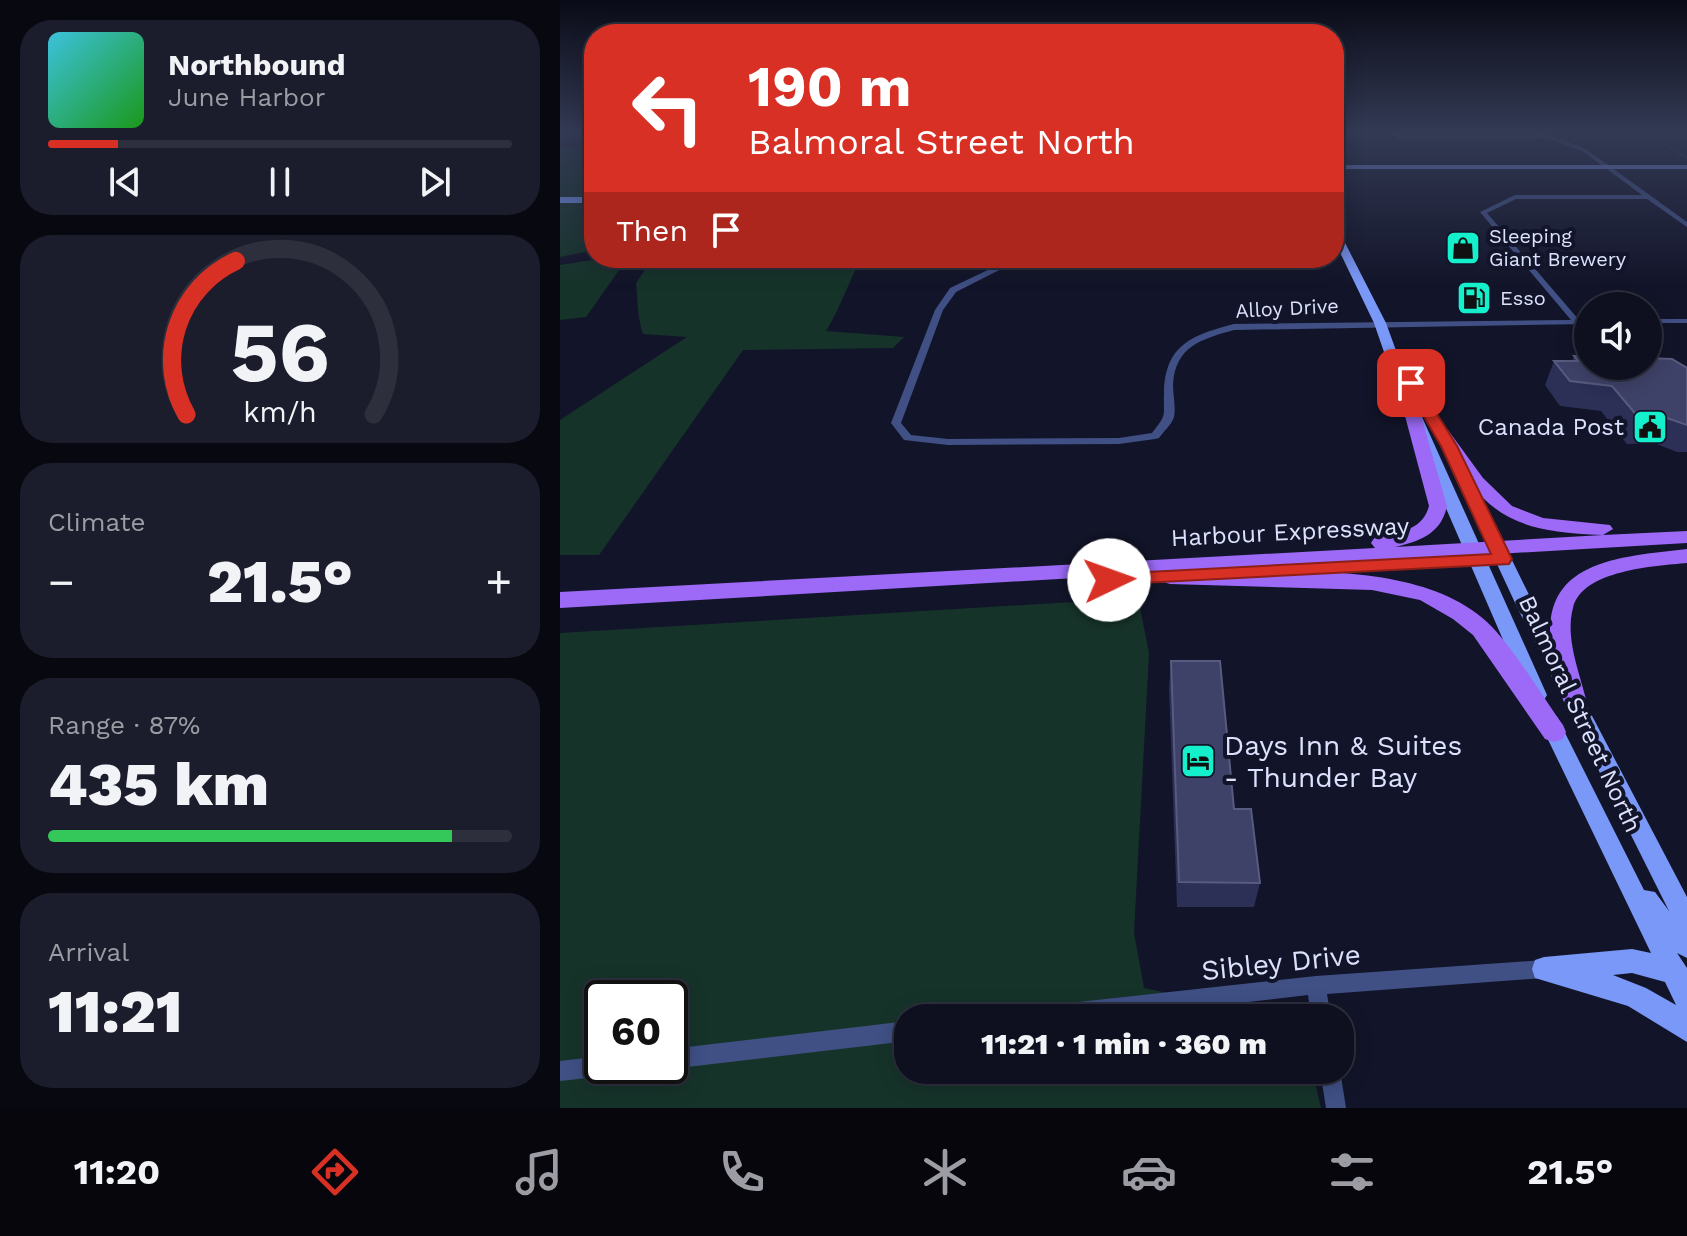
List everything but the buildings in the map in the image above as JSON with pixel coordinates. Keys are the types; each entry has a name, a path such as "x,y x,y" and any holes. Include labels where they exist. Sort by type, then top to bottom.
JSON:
{"main road":[{"path":"560,200 584,200"},
{"name":"Balmoral Street North","path":"1344,251 1380,323 1413,416 1554,732 1679,974 1687,1000"},
{"name":"Balmoral Street North","path":"1395,359 1442,434 1574,699 1681,903 1687,921"},
{"path":"1318,556 1414,535 1429,527 1437,517 1438,506 1413,416"},
{"path":"1442,434 1485,495 1517,519 1562,528 1687,531"},
{"name":"Harbour Expressway","path":"1500,553 1687,537"},
{"name":"Harbour Expressway","path":"560,600 1318,556 1687,549"},
{"name":"Harbour Expressway","path":"560,613 1170,577 1476,554"},
{"path":"1574,699 1560,622 1564,597 1573,586 1610,568 1687,556"},
{"path":"1170,577 1372,583 1426,594 1443,601 1481,629 1554,732"},
{"path":"1579,781 1655,912 1687,946"},
{"path":"1544,969 1609,961 1679,974"},
{"path":"1544,969 1596,981 1650,1001 1687,1029"}],"street":[{"path":"1629,183 1687,225"},
{"path":"1574,318 1483,212 1515,197 1648,197"},
{"name":"Alloy Drive","path":"1000,268 948,295 896,423 908,438 927,441 1139,440 1155,436 1169,418 1168,370 1172,360 1198,339 1234,327 1574,322"},
{"path":"1662,321 1687,321"},
{"name":"Sibley Drive","path":"1148,1004 1316,985 1544,969"},
{"path":"1316,985 1319,1004"},
{"path":"688,1057 894,1033"},
{"path":"560,1071 584,1068"},
{"path":"1332,1084 1336,1108"}],"green space":[{"path":"560,183 584,183 584,197 560,197"},
{"path":"560,202 584,202 584,252 560,257"},
{"path":"584,261 584,268 621,268 586,317 560,320 560,265"},
{"path":"646,268 856,268 826,331 904,337 893,348 743,350 599,555 560,555 560,420 687,337 643,334 636,283"},
{"path":"1138,598 1149,653 1134,933 1144,988 1221,1004 894,1004 894,1084 1315,1084 1321,1108 560,1108 560,633"}],"place":[{"name":"Sleeping Giant Brewery","path":"1463,248"},
{"name":"Esso","path":"1474,298"},
{"name":"Canada Post","path":"1650,427"},
{"name":"Days Inn & Suites - Thunder Bay","path":"1198,761"}],"route":[{"path":"1109,580 1503,559 1449,446 1411,383"}]}
